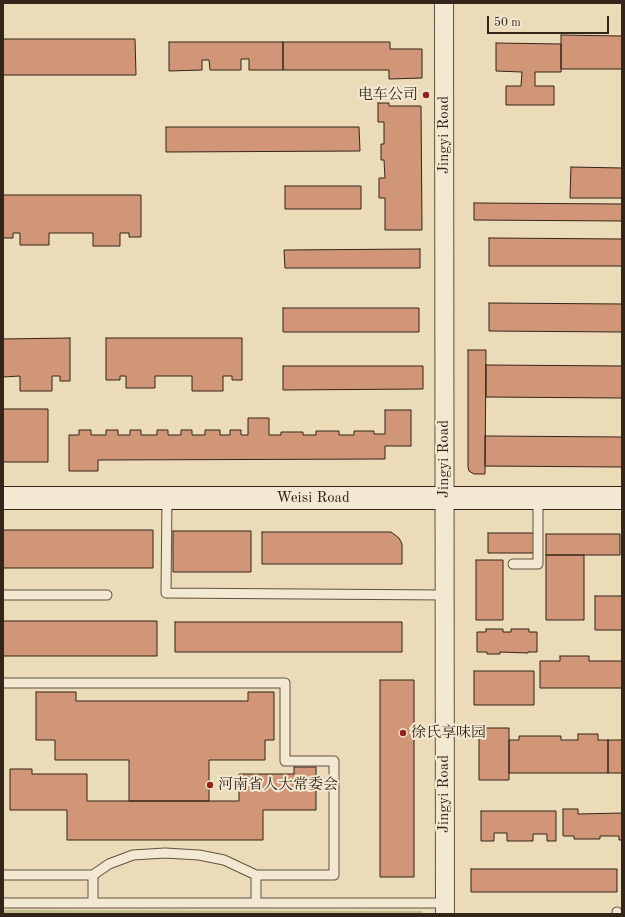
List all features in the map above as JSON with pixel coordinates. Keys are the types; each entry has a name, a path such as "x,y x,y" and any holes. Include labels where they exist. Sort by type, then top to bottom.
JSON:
{"street":[{"name":"Jingyi Road","path":"444,3 445,908"},
{"name":"Weisi Road","path":"3,498 622,498"}],"lane":[{"path":"167,498 166,594 444,595"},
{"path":"514,564 538,564 538,498"},
{"path":"3,595 107,595"},
{"path":"3,683 285,683 285,761 334,761 334,876 256,876 224,860 199,855 165,853 134,855 109,864 93,876 3,876"},
{"path":"93,876 93,903"},
{"path":"256,876 256,903"},
{"path":"3,903 256,903 445,908"}],"green space":[{"path":"3,910 422,911 422,914 3,914"}],"building":[{"path":"561,35 622,36 622,69 561,69"},
{"path":"3,39 135,39 136,75 3,75"},
{"path":"169,42 283,42 283,70 249,70 249,59 241,59 241,70 210,70 209,60 202,60 202,70 169,71"},
{"path":"283,42 390,42 390,49 422,49 422,78 389,79 389,70 283,70"},
{"path":"496,43 561,44 561,72 535,72 535,86 554,86 554,105 506,105 506,86 521,86 522,72 496,71"},
{"path":"378,103 389,103 389,106 421,106 422,230 385,230 385,198 379,198 379,178 385,178 384,160 381,160 381,144 384,144 384,122 378,122"},
{"path":"166,127 359,127 360,151 166,152"},
{"path":"571,167 622,168 622,198 570,198"},
{"path":"285,186 361,186 361,209 285,209"},
{"path":"3,195 141,195 141,237 129,237 129,233 120,233 120,246 93,246 93,233 49,233 49,245 20,245 20,233 13,233 13,238 3,238"},
{"path":"474,203 622,204 622,221 474,220"},
{"path":"489,238 622,239 622,266 489,266"},
{"path":"420,249 420,268 285,268 284,250"},
{"path":"489,303 622,304 622,332 489,331"},
{"path":"283,308 419,308 419,332 283,332"},
{"path":"70,338 70,381 60,381 60,376 52,376 52,391 20,391 20,376 3,377 3,339"},
{"path":"106,338 242,338 242,380 232,380 232,376 223,376 223,391 192,391 192,376 155,376 155,388 126,388 126,376 120,376 120,380 106,380"},
{"path":"468,350 486,350 485,474 474,474 469,471 468,467"},
{"path":"486,365 622,366 622,398 486,397"},
{"path":"283,366 423,366 423,389 283,390"},
{"path":"3,409 48,409 48,462 3,462"},
{"path":"385,410 411,410 411,446 385,446 385,459 98,460 98,471 69,471 69,435 79,435 79,430 91,430 91,435 106,435 106,430 118,430 118,435 130,435 130,430 141,430 141,435 157,435 157,430 168,430 168,435 181,435 181,430 192,430 192,435 205,435 205,430 220,430 220,435 230,435 230,430 241,430 241,435 248,435 248,418 269,418 269,435 281,435 281,432 303,432 303,435 316,435 316,431 339,431 339,435 354,435 354,431 374,431 374,434 385,434"},
{"path":"485,436 622,437 622,467 485,466"},
{"path":"3,530 153,530 153,568 3,568"},
{"path":"173,531 251,531 251,572 173,572"},
{"path":"262,532 391,532 399,538 402,544 402,564 262,564"},
{"path":"488,533 534,533 534,553 488,553"},
{"path":"546,534 620,534 620,555 546,555"},
{"path":"546,555 584,555 584,620 546,620"},
{"path":"476,560 503,560 503,620 476,620"},
{"path":"595,596 622,596 622,630 595,630"},
{"path":"3,621 157,621 157,656 3,656"},
{"path":"175,622 402,622 402,652 175,652"},
{"path":"486,629 503,629 503,632 511,632 511,629 529,629 529,632 537,632 537,652 500,652 500,654 487,654 487,652 477,652 477,632 486,632"},
{"path":"560,656 589,656 589,661 622,661 622,688 540,688 540,661 560,661"},
{"path":"474,671 534,671 534,705 474,705"},
{"path":"380,680 414,680 414,877 380,877"},
{"path":"36,692 76,692 76,701 248,701 248,692 274,692 274,740 265,740 265,760 209,760 209,801 129,801 129,760 55,760 55,740 36,740"},
{"path":"479,728 509,728 509,780 479,780"},
{"path":"578,734 598,734 598,740 608,740 608,773 509,773 509,740 519,740 519,736 561,736 561,740 578,740"},
{"path":"608,740 622,740 622,773 608,773"},
{"path":"294,767 316,767 316,810 263,810 263,840 67,840 67,810 10,810 10,769 32,769 32,774 87,774 87,801 239,801 239,774 294,774"},
{"path":"563,809 578,809 578,814 622,813 622,840 619,840 619,836 600,836 600,839 574,839 574,836 563,836"},
{"path":"481,811 556,811 556,841 547,841 547,834 533,834 533,841 507,841 507,833 494,833 494,841 481,841"},
{"path":"471,869 617,869 617,892 471,892"}],"place":[{"name":"电车公司","path":"426,95"},
{"name":"徐氏享味园","path":"403,733"},
{"name":"河南省人大常委会","path":"210,785"}]}
